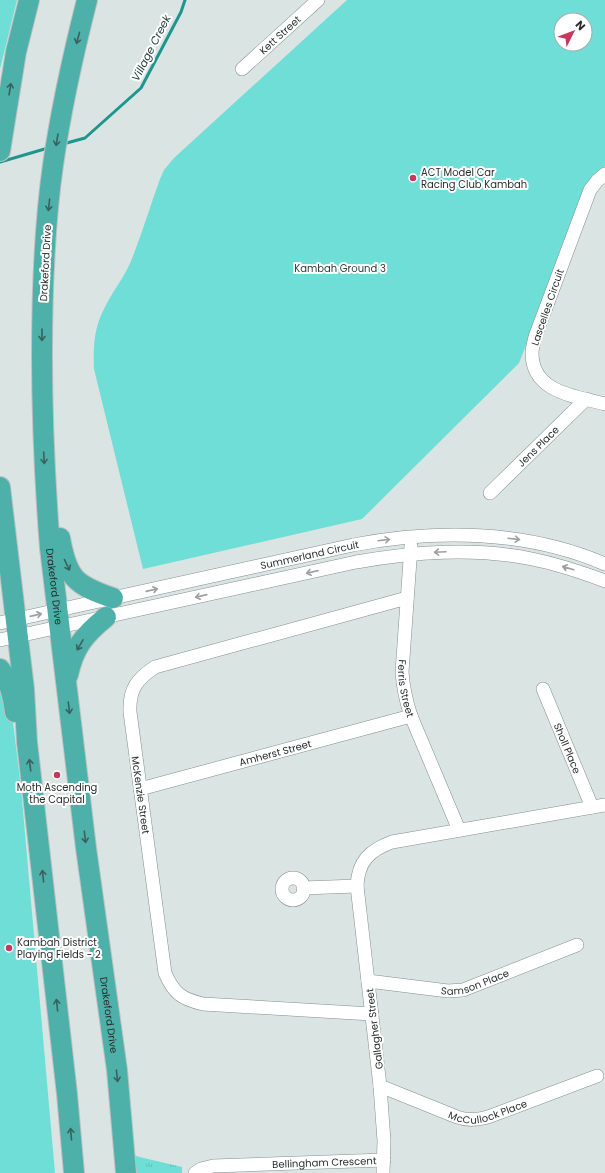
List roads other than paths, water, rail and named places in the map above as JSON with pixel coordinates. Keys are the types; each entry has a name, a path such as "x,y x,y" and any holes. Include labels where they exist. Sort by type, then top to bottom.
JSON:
{"highway":[{"path":"1,146 16,52 29,0"},
{"name":"Drakeford Drive","path":"87,0 73,54 61,114 53,166 45,237 42,311 42,419 50,548 86,848 117,1070 126,1173"},
{"path":"0,487 7,553 8,630 24,689 27,742 66,1086 74,1173"},
{"path":"46,502 60,532 64,557 70,572 75,579 84,586 95,592 113,598"},
{"path":"0,587 7,553"},
{"path":"66,684 71,662 82,640 92,628 106,617"},
{"path":"0,669 10,686 16,713 27,742"}],"street":[{"name":"Kett Street","path":"242,69 318,0"},
{"name":"Lascelles Circuit","path":"605,174 590,190 534,337 532,351 536,370 542,381 547,385 558,392 605,404"},
{"name":"Jens Place","path":"490,493 586,399"},
{"name":"Summerland Circuit","path":"8,630 58,619 113,598 360,544 411,536 470,535 526,541 562,549 605,564"},
{"name":"Ferris Street","path":"411,536 402,672 404,691 411,716 459,830"},
{"name":"Summerland Circuit","path":"58,619 106,617 393,555 451,551 500,554 531,559 569,568 605,581"},
{"name":"McKenzie Street","path":"372,1014 203,1004 190,1001 179,995 170,985 165,974 130,712 130,700 133,689 140,678 155,667 407,598"},
{"name":"Sholl Place","path":"543,689 599,806"},
{"name":"Amherst Street","path":"140,789 411,716"},
{"name":"Gallagher Street","path":"383,1173 384,1160 380,1086 357,886 358,874 362,863 370,853 381,846 392,842 599,806"},
{"path":"303,888 357,886"},
{"name":"Samson Place","path":"368,981 448,991 463,990 577,945"},
{"name":"McCullock Place","path":"380,1086 457,1117 475,1120 488,1117 597,1076"},
{"name":"Bellingham Crescent","path":"195,1173 201,1169 213,1166 384,1160"}],"waterway":[{"name":"Village Creek","path":"63,144 85,138 141,88 181,12 185,0"},
{"name":"Village Creek","path":"0,162 48,148"}],"place":[{"name":"ACT Model Car Racing Club Kambah","path":"413,178"},
{"name":"Moth Ascending the Capital","path":"57,775"},
{"name":"Kambah District Playing Fields - 2","path":"9,948"}],"park label":[{"name":"Kambah Ground 3","path":"340,268"}]}
